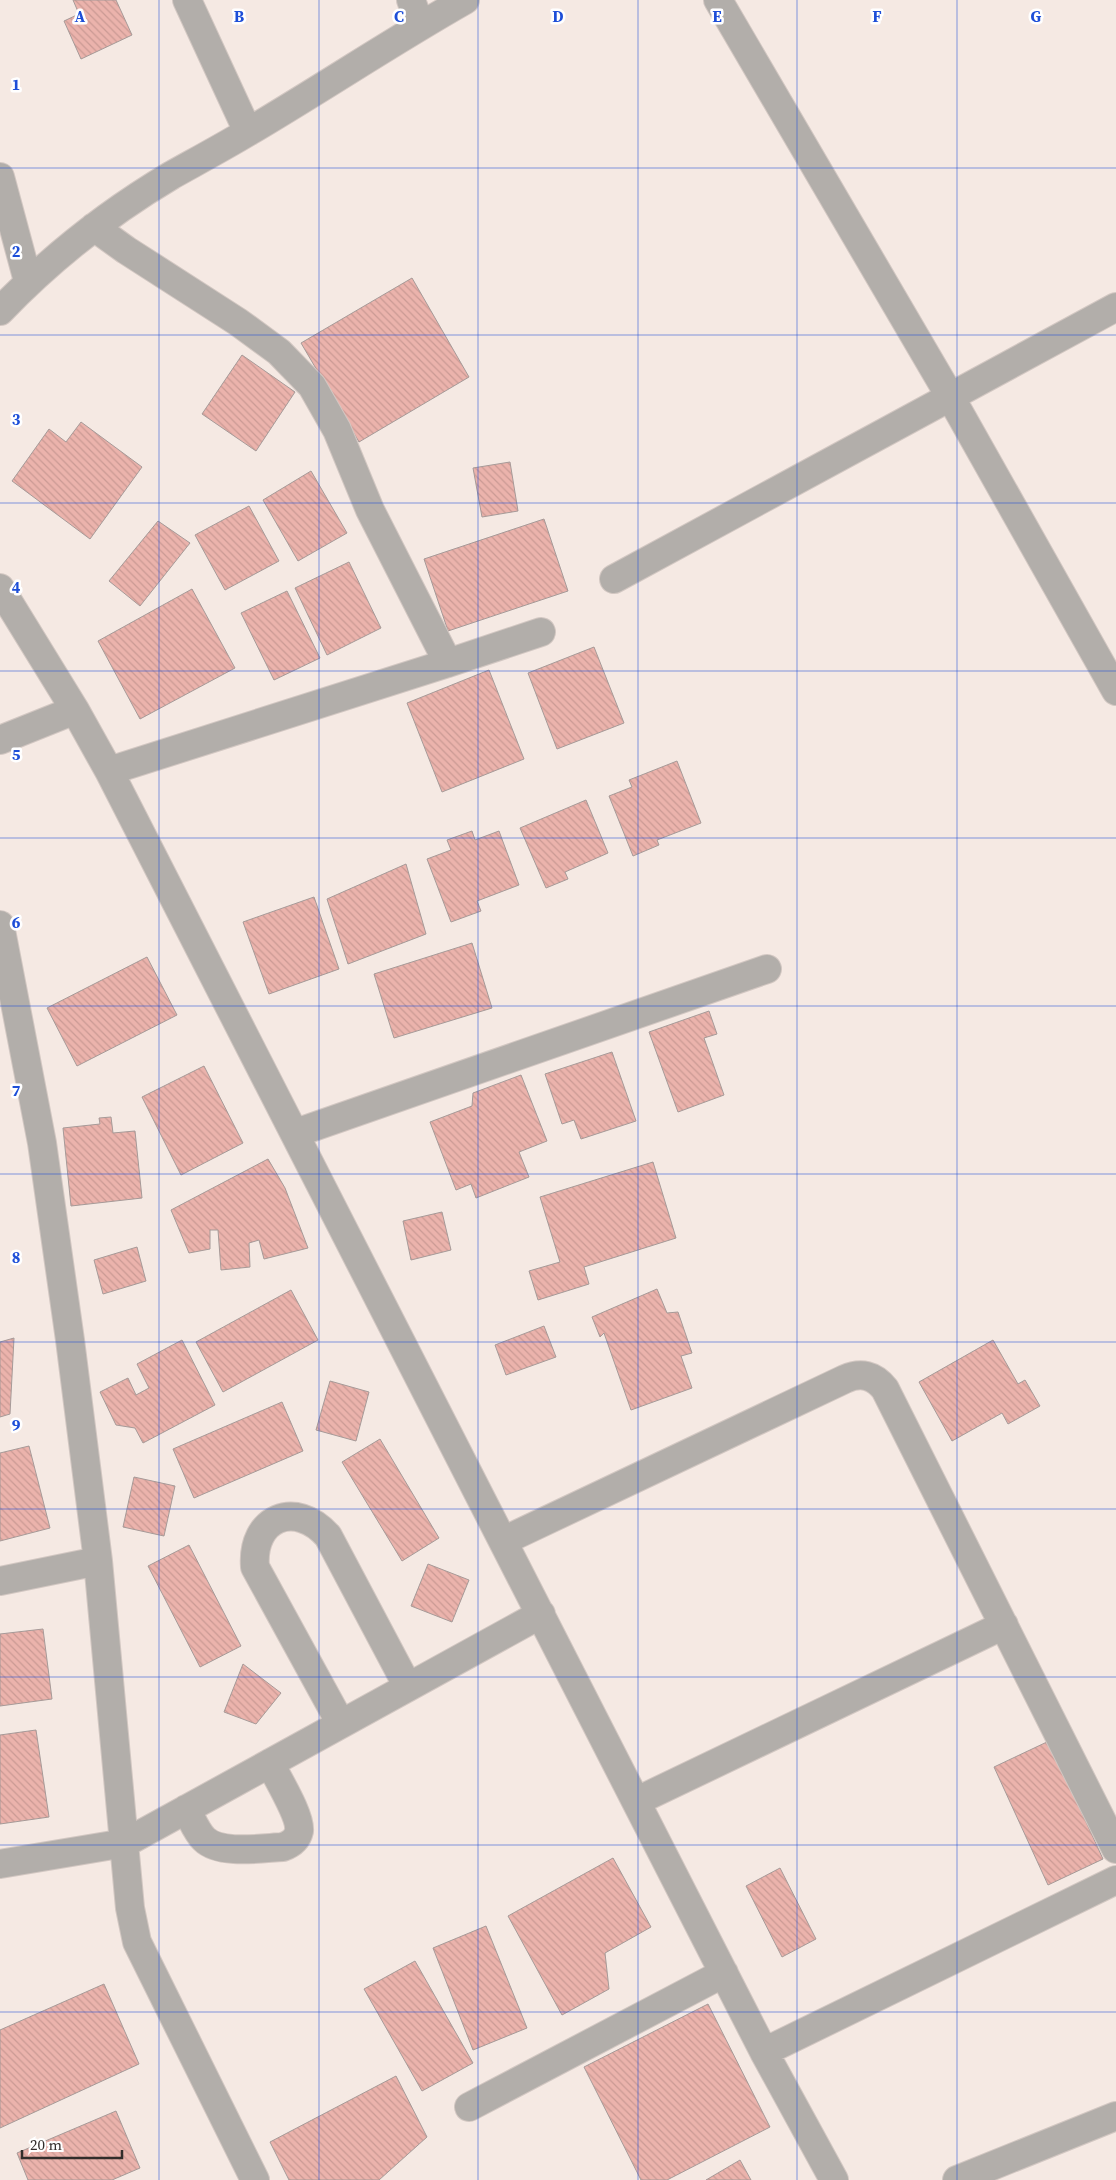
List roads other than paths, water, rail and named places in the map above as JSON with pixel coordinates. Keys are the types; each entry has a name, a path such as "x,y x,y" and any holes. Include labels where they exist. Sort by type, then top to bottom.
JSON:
{"street":[{"path":"187,0 248,132"},
{"path":"411,0 420,25"},
{"path":"0,311 28,281 94,227 171,176 248,132 420,25 464,0"},
{"path":"718,0 951,398 1116,691"},
{"path":"0,177 28,281"},
{"path":"94,227 252,332 279,352 312,386 337,430 370,510 448,663"},
{"path":"614,578 951,398 1116,307"},
{"path":"0,588 75,710 109,771 296,1133 764,2052 834,2180"},
{"path":"109,771 540,632"},
{"path":"0,740 75,710"},
{"path":"0,925 42,1142 98,1561 130,1908 137,1942 256,2180"},
{"path":"296,1133 768,968"},
{"path":"503,1541 853,1375 872,1377 885,1389 1116,1849"},
{"path":"341,1724 255,1568 254,1553 257,1539 266,1528 278,1519 291,1516 306,1518 318,1525 328,1536 408,1687"},
{"path":"0,1580 98,1561"},
{"path":"0,1864 125,1843 541,1614"},
{"path":"637,1801 1004,1625"},
{"path":"186,1809 200,1835 212,1846 230,1849 284,1847 291,1844 298,1832 297,1818 270,1764"},
{"path":"764,2052 1116,1880"},
{"path":"469,2108 724,1973"},
{"path":"958,2180 1116,2116"}]}
